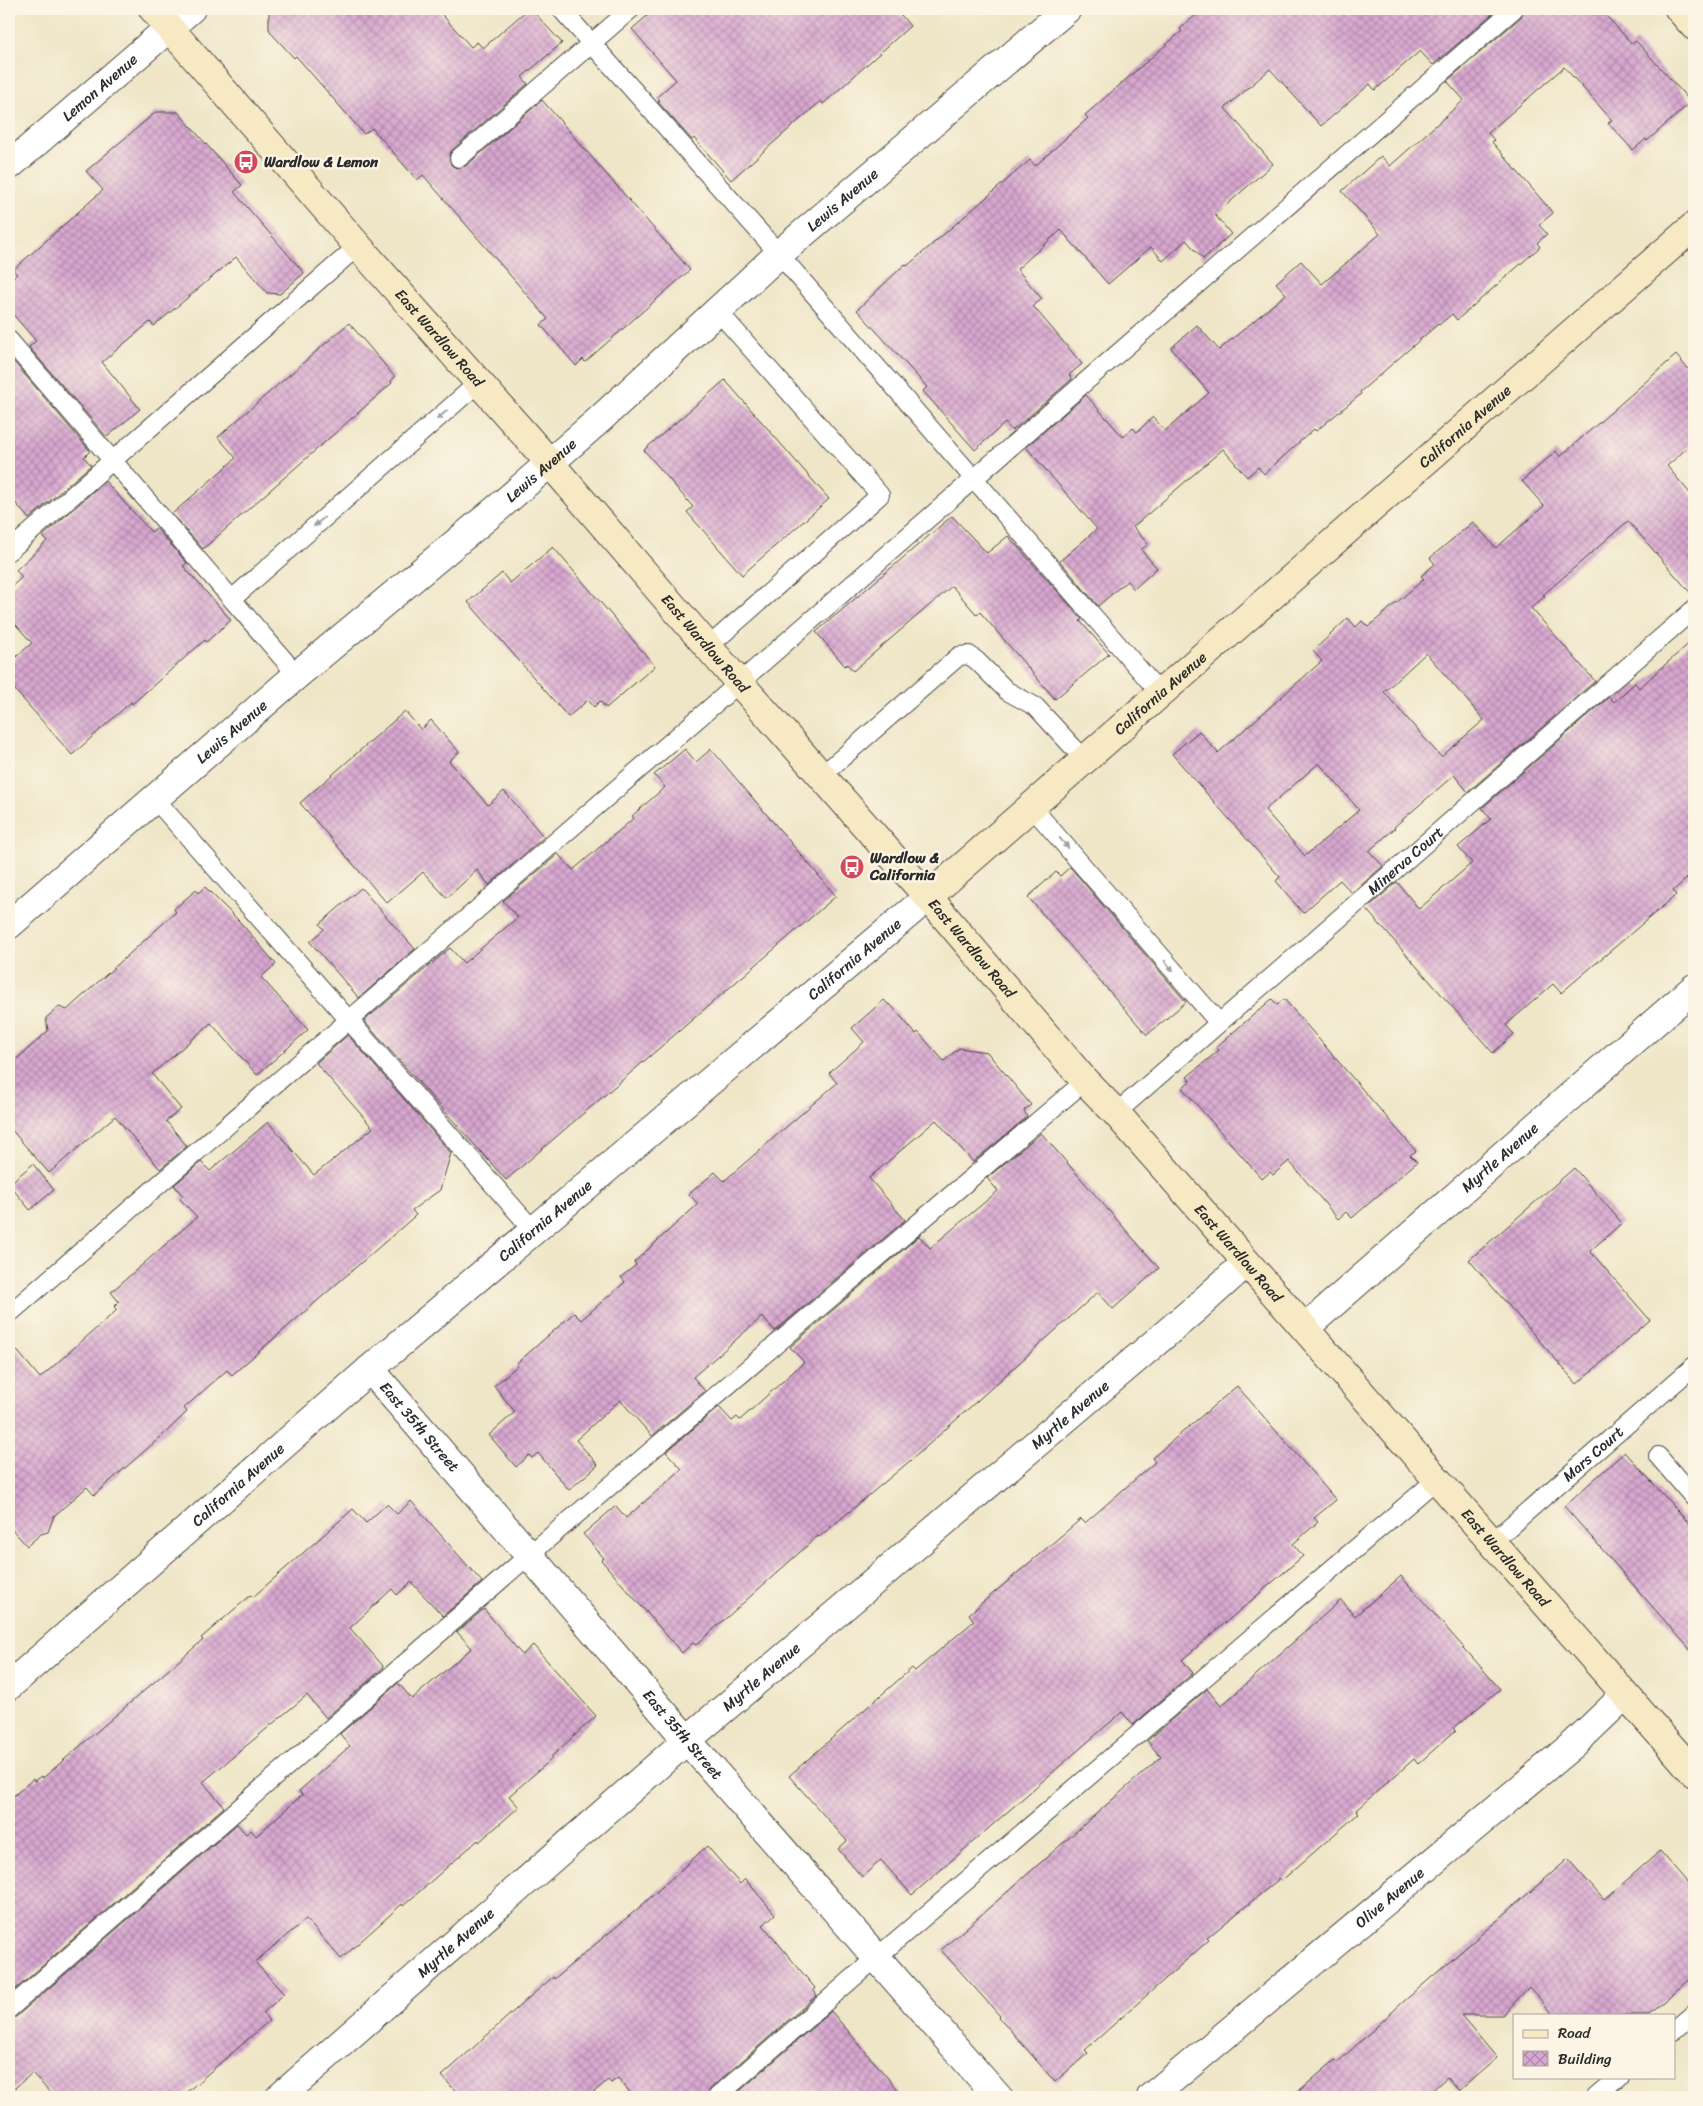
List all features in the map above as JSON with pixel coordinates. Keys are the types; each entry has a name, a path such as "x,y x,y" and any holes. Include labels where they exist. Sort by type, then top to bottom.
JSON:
{"main road":[{"path":"1679,9 1694,26"},
{"name":"East Wardlow Road","path":"162,18 358,246 550,462 739,683 928,897 1085,1081 1116,1113 1625,1695 1691,1762"},
{"name":"California Avenue","path":"928,897 1159,692 1694,226"}],"street":[{"name":"Lemon Avenue","path":"9,166 162,18 192,9"},
{"name":"Lewis Avenue","path":"9,925 297,675 499,507 599,420 779,254 1066,9"},
{"name":"California Avenue","path":"9,1686 370,1369 928,897"},
{"name":"Myrtle Avenue","path":"1305,1328 1694,988"},
{"name":"Myrtle Avenue","path":"280,2097 687,1740 1196,1308 1246,1263"},
{"name":"East 35th Street","path":"370,1369 687,1740 998,2097"},
{"name":"Olive Avenue","path":"1152,2097 1575,1744 1625,1695"}],"lane":[{"path":"562,9 779,254 1159,692"},
{"path":"459,158 631,9"},
{"path":"9,1314 739,683 1514,9"},
{"path":"9,551 358,246"},
{"path":"708,647 880,495 717,310"},
{"path":"9,340 297,675"},
{"path":"232,599 478,383"},
{"name":"Minerva Court","path":"1116,1113 1694,609"},
{"path":"821,776 960,656 969,655 1007,692 1036,707 1084,759"},
{"path":"154,798 534,1231"},
{"path":"1032,806 1219,1023"},
{"path":"9,2009 529,1555 1085,1081"},
{"name":"Mars Court","path":"1492,1542 1694,1366"},
{"path":"1658,1456 1694,1498"},
{"path":"717,2097 877,1957 1436,1480"},
{"path":"1676,2029 1694,2014"},
{"path":"1596,2097 1619,2078"}],"building":[{"path":"269,9 437,9 471,47 477,42 483,48 528,9 531,9 562,43 522,77 528,84 452,150 449,155 451,165 456,168 466,166 542,100 690,270 585,362 583,359 576,366 541,325 548,319 423,175 417,180 372,128 364,134 296,56 294,58 272,34 269,29"},
{"path":"655,9 896,9 910,26 823,104 821,101 731,180 694,138 692,140 658,102 660,100 657,97 676,80 632,29"},
{"path":"1203,9 1498,9 1433,65 1420,51 1375,90 1370,84 1321,126 1270,69 1225,108 1273,164 1215,215 1231,234 1203,259 1186,240 1163,261 1151,247 1108,284 1061,230 1017,269 1042,299 1033,306 1082,364 1069,375 1072,379 1012,431 1005,423 975,450 923,391 927,387 857,310 905,264 907,266 1030,160 1035,166 1088,118 1085,115 1182,31 1180,29"},
{"path":"1524,9 1600,9 1632,44 1636,41 1691,102 1647,141 1646,139 1633,150 1608,123 1612,120 1564,67 1488,133 1494,140 1492,142 1553,213 1539,225 1547,234 1537,243 1540,247 1457,320 1452,314 1438,324 1360,392 1361,394 1316,431 1314,429 1264,474 1258,467 1247,477 1223,449 1133,527 1148,544 1141,550 1157,568 1134,589 1127,581 1098,606 1060,561 1097,529 1026,447 1086,395 1123,437 1133,428 1137,432 1153,417 1165,431 1209,393 1171,348 1197,325 1219,350 1286,294 1276,283 1301,261 1322,284 1380,234 1342,191 1381,156 1390,166 1464,100 1447,81 1521,17"},
{"path":"156,112 178,112 242,185 234,192 304,273 280,294 267,293 236,257 154,326 150,322 102,362 140,409 107,437 29,347 36,341 9,310 9,281 17,274 13,270 103,190 86,171"},
{"path":"349,323 395,377 391,381 392,383 203,549 172,514 236,458 218,437"},
{"path":"1676,355 1694,376 1694,442 1667,466 1694,498 1694,597 1628,521 1543,595 1545,596 1531,608 1595,681 1468,792 1454,775 1394,827 1369,851 1383,866 1352,893 1340,880 1303,913 1276,881 1280,877 1172,754 1199,731 1218,753 1322,661 1313,651 1348,618 1356,627 1362,621 1368,627 1424,579 1421,576 1435,564 1430,558 1473,522 1496,548 1544,506 1522,481 1556,451 1560,457","holes":["1426,653 1484,720 1441,757 1384,692","1319,763 1359,810 1305,856 1265,810"]},
{"path":"13,361 90,451 84,457 91,465 29,519 9,495 9,365"},
{"path":"725,380 829,499 742,575 687,512 693,507 644,450"},
{"path":"105,481 151,532 156,528 187,563 183,566 231,620 206,642 205,640 132,704 131,702 72,755 9,683 9,663 32,643 9,617 9,589 22,577 16,570 47,541 43,536"},
{"path":"952,516 987,553 1008,536 1082,619 1080,621 1109,654 1055,699 980,612 977,615 952,586 853,671 847,664 845,666 816,632"},
{"path":"553,547 655,666 606,708 600,701 594,707 588,700 568,717 468,602 502,573 510,583"},
{"path":"1694,639 1694,872 1673,891 1676,895 1561,993 1553,984 1506,1025 1514,1034 1493,1053 1366,909 1397,882 1419,909 1472,863 1458,847 1491,819 1482,808 1609,697 1614,702 1635,683 1639,688"},
{"path":"405,711 421,730 431,720 459,752 449,761 488,805 504,791 544,837 489,885 477,870 447,898 423,872 387,903 300,803"},
{"path":"685,749 696,762 711,749 836,896 506,1180 364,1021 450,948 464,963 518,917 503,901 558,854 573,870 634,818 632,816 665,787 654,775"},
{"path":"1070,867 1186,1002 1147,1035 1028,897 1056,872 1060,876"},
{"path":"205,887 240,922 276,964 261,977 308,1030 257,1075 211,1023 152,1074 181,1109 166,1121 187,1146 160,1169 115,1116 49,1173 9,1127 9,1066 48,1031 46,1018 59,1007 67,1010 176,912 174,909 196,890 198,893"},
{"path":"361,888 415,949 359,998 310,942 324,929 320,924"},
{"path":"1272,999 1277,1005 1284,999 1416,1151 1410,1155 1417,1162 1352,1218 1346,1212 1338,1219 1289,1161 1273,1175 1270,1172 1262,1179 1182,1088 1190,1081 1187,1077 1219,1050 1216,1047"},
{"path":"884,1000 890,1004 916,1034 918,1032 944,1061 959,1048 987,1052 1031,1105 1024,1110 1027,1117 973,1162 936,1120 869,1178 905,1220 775,1331 762,1317 693,1377 705,1391 652,1436 620,1400 576,1440 598,1465 569,1490 538,1453 532,1458 529,1455 516,1467 489,1435 515,1412 494,1386 574,1313 581,1320 625,1282 621,1277 636,1265 634,1262 698,1204 689,1194 715,1172 724,1181 837,1083 829,1073 864,1042 852,1028"},
{"path":"348,1035 451,1153 440,1190 412,1210 416,1215 232,1375 227,1370 184,1408 187,1412 163,1435 94,1495 87,1487 54,1516 48,1532 41,1534 27,1546 9,1526 9,1341 40,1378 117,1310 114,1307 119,1302 111,1292 197,1217 180,1199 183,1196 174,1185 201,1162 210,1171 268,1122 314,1175 373,1128 316,1063"},
{"path":"1041,1133 1159,1268 1113,1309 1098,1292 917,1455 818,1536 696,1645 693,1643 682,1653 601,1560 604,1558 583,1534 616,1506 626,1518 682,1469 666,1452 719,1407 732,1421 737,1417 740,1420 804,1362 790,1347 919,1236 930,1248 998,1191 987,1178"},
{"path":"33,1164 54,1190 30,1210 9,1184"},
{"path":"1574,1168 1622,1223 1590,1251 1650,1320 1577,1384 1469,1260"},
{"path":"1237,1386 1336,1500 1314,1518 1318,1522 1293,1544 1303,1556 1182,1660 1193,1673 1133,1725 1122,1712 912,1895 881,1860 862,1877 838,1849 847,1841 789,1776 912,1668 915,1671 974,1621 969,1614 1081,1519 1085,1523 1155,1462 1152,1458"},
{"path":"1625,1452 1694,1529 1694,1654 1564,1506"},
{"path":"411,1501 482,1582 443,1616 411,1582 397,1595 392,1589 350,1628 384,1667 326,1718 307,1695 203,1782 224,1807 9,1995 9,1800 33,1779 34,1781 41,1776 43,1778 203,1640 201,1638 251,1595 253,1597 353,1509 366,1523 387,1504 397,1514"},
{"path":"1401,1576 1500,1689 1454,1728 1456,1730 1418,1764 1414,1759 1356,1810 1359,1813 1281,1881 1279,1879 1207,1938 1209,1940 1085,2050 1088,2053 1055,2082 1000,2016 941,1950 1161,1757 1147,1741 1207,1689 1221,1706 1341,1600 1355,1616"},
{"path":"484,1609 522,1655 533,1645 596,1716 551,1757 553,1758 509,1796 519,1807 479,1842 478,1840 403,1906 402,1904 341,1959 306,1919 255,1962 284,1994 263,2013 269,2021 181,2097 54,2097 32,2073 9,2093 9,2019 16,2017 237,1824 246,1834 251,1830 256,1836 302,1795 299,1791 350,1746 340,1734 398,1683 412,1699 472,1648 457,1632"},
{"path":"707,1846 740,1884 745,1879 775,1914 763,1925 815,1988 813,1990 817,1995 710,2089 707,2097 634,2097 618,2078 611,2083 608,2080 588,2097 461,2097 442,2076 525,2001 641,1906"},
{"path":"1660,1851 1694,1890 1694,1975 1649,2014 1553,2014 1529,1987 1503,2015 1461,2015 1497,2058 1459,2091 1447,2077 1425,2097 1292,2097 1335,2060 1338,2062 1402,2003 1568,1859 1604,1900"},
{"path":"831,2011 904,2097 733,2097"}],"place":[{"name":"Wardlow & Lemon","path":"246,162"},
{"name":"Wardlow & California","path":"852,867"}]}
